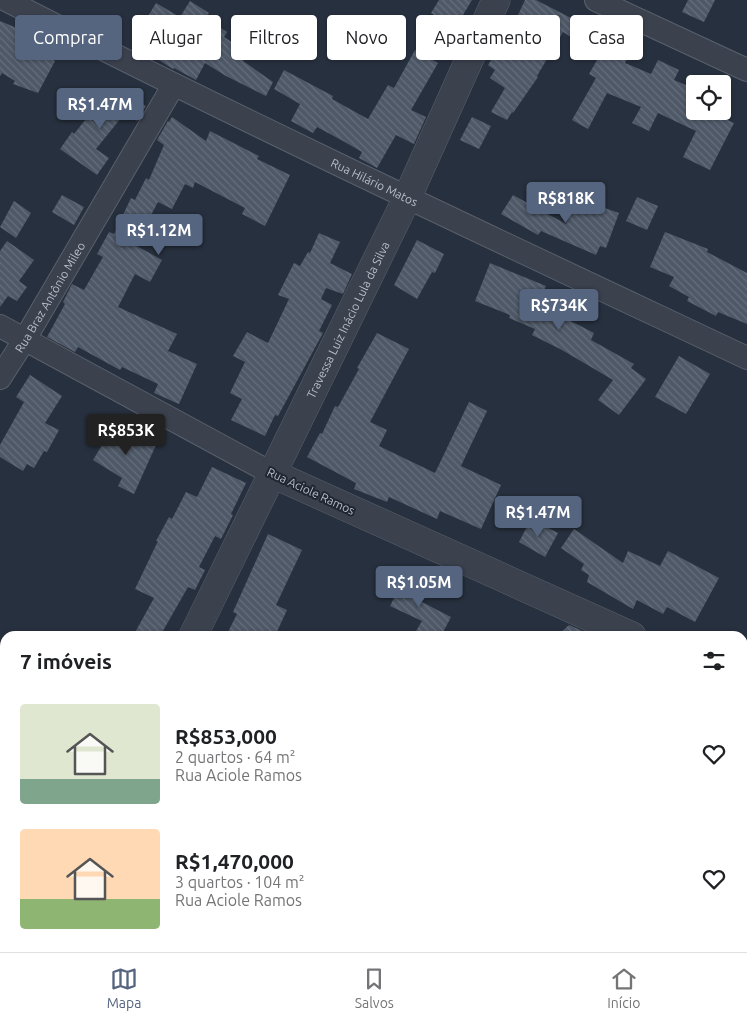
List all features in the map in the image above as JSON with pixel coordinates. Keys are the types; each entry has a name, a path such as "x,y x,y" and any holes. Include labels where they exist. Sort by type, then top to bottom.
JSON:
{"street":[{"name":"Rua Hilário Matos","path":"6,0 173,86 747,358"},
{"name":"Travessa Luiz Inácio Lula da Silva","path":"195,631 407,198 496,0"},
{"path":"596,0 747,70"},
{"name":"Rua Braz Antônio Mileo","path":"0,378 25,339 173,86"},
{"name":"Rua Aciole Ramos","path":"0,326 273,474 621,631"}],"building":[{"path":"439,0 472,0 463,15 434,15 431,13"},
{"path":"525,0 536,0 570,17 570,36 563,32 560,37 560,15 518,15"},
{"path":"688,0 715,0 704,22 682,12"},
{"path":"190,1 209,13 207,15 181,15"},
{"path":"156,3 177,15 149,15"},
{"path":"0,21 15,27 15,60 55,61 38,93 13,84 15,81 2,73 0,76"},
{"path":"221,28 227,32 224,37 231,41 231,60 244,60 273,82 266,96 205,63 196,80 159,60 221,60"},
{"path":"415,50 416,60 433,60 438,63 411,110 426,117 414,144 396,135 377,168 359,158 362,152 343,141 317,127 313,133 291,121 300,104 274,89 284,70 333,96 332,99 368,119 388,85 394,88"},
{"path":"491,60 546,60 538,77 507,120 491,112 505,88 490,78 495,70 488,65"},
{"path":"597,60 626,60 625,63 651,74 658,60 679,70 674,80 686,85 686,120 728,120 734,123 710,170 683,157 696,131 658,113 649,131 632,123 641,107 607,93 588,129 572,120 596,78 589,74"},
{"path":"117,88 146,106 137,121 125,113 96,149 109,158 97,175 60,149 72,132 74,134 101,100 106,104"},
{"path":"172,117 206,141 210,131 259,156 257,159 290,175 265,226 242,214 245,208 195,182 193,188 185,184 172,209 158,202 135,245 162,260 150,282 135,274 118,307 177,334 168,351 197,364 179,404 154,393 158,384 122,367 120,370 78,347 75,352 47,337 65,304 63,302 72,284 84,290 103,257 97,254 109,232 114,234 131,198 135,200 146,178 149,180 164,145 157,140"},
{"path":"472,117 491,126 479,149 460,140"},
{"path":"62,195 84,207 74,225 52,212"},
{"path":"513,195 566,224 575,204 596,214 599,206 619,213 606,248 600,246 596,255 541,231 538,235 501,214"},
{"path":"637,197 658,206 647,230 626,221"},
{"path":"14,201 31,213 16,238 0,227"},
{"path":"665,232 708,249 707,252 747,273 747,324 718,312 716,316 687,301 689,297 669,286 674,277 650,267"},
{"path":"319,233 340,242 330,263 352,274 343,294 326,288 321,299 332,305 319,331 323,333 278,416 275,415 265,436 231,420 242,399 230,393 245,362 233,356 247,332 268,343 289,299 278,295 294,263 300,266 308,252 310,253"},
{"path":"417,240 444,254 435,273 432,272 417,299 394,285"},
{"path":"7,241 34,260 19,281 27,287 17,301 8,296 0,307 0,251"},
{"path":"490,263 546,286 541,298 568,311 565,318 594,333 591,340 634,364 631,368 646,379 619,415 598,400 613,380 532,335 535,329 509,318 510,315 475,301"},
{"path":"377,333 409,349 370,422 387,430 379,446 435,473 469,402 487,411 461,466 501,485 481,529 440,511 437,519 389,497 387,502 354,489 356,483 307,457 320,433 322,434 335,406 338,407"},
{"path":"679,356 710,374 686,414 655,397"},
{"path":"30,375 62,396 45,423 59,430 47,452 44,451 34,468 27,464 23,471 0,457 0,445 24,402 16,397"},
{"path":"116,422 156,445 134,494 118,486 122,478 93,460"},
{"path":"212,467 246,483 221,539 215,536 199,567 205,570 195,590 188,587 163,631 136,631 154,598 135,589 158,541 156,541 169,517 172,519 186,492 197,497"},
{"path":"531,519 558,533 545,557 519,542"},
{"path":"574,529 623,563 628,551 660,566 668,551 719,578 695,622 667,607 663,614 637,600 633,609 587,582 589,575 581,570 584,564 561,548"},
{"path":"268,534 302,550 276,605 287,610 277,631 228,631 237,614 233,612"},
{"path":"406,574 426,584 418,600 451,617 444,631 416,631 422,621 390,606"},
{"path":"569,625 583,631 562,631"}]}
